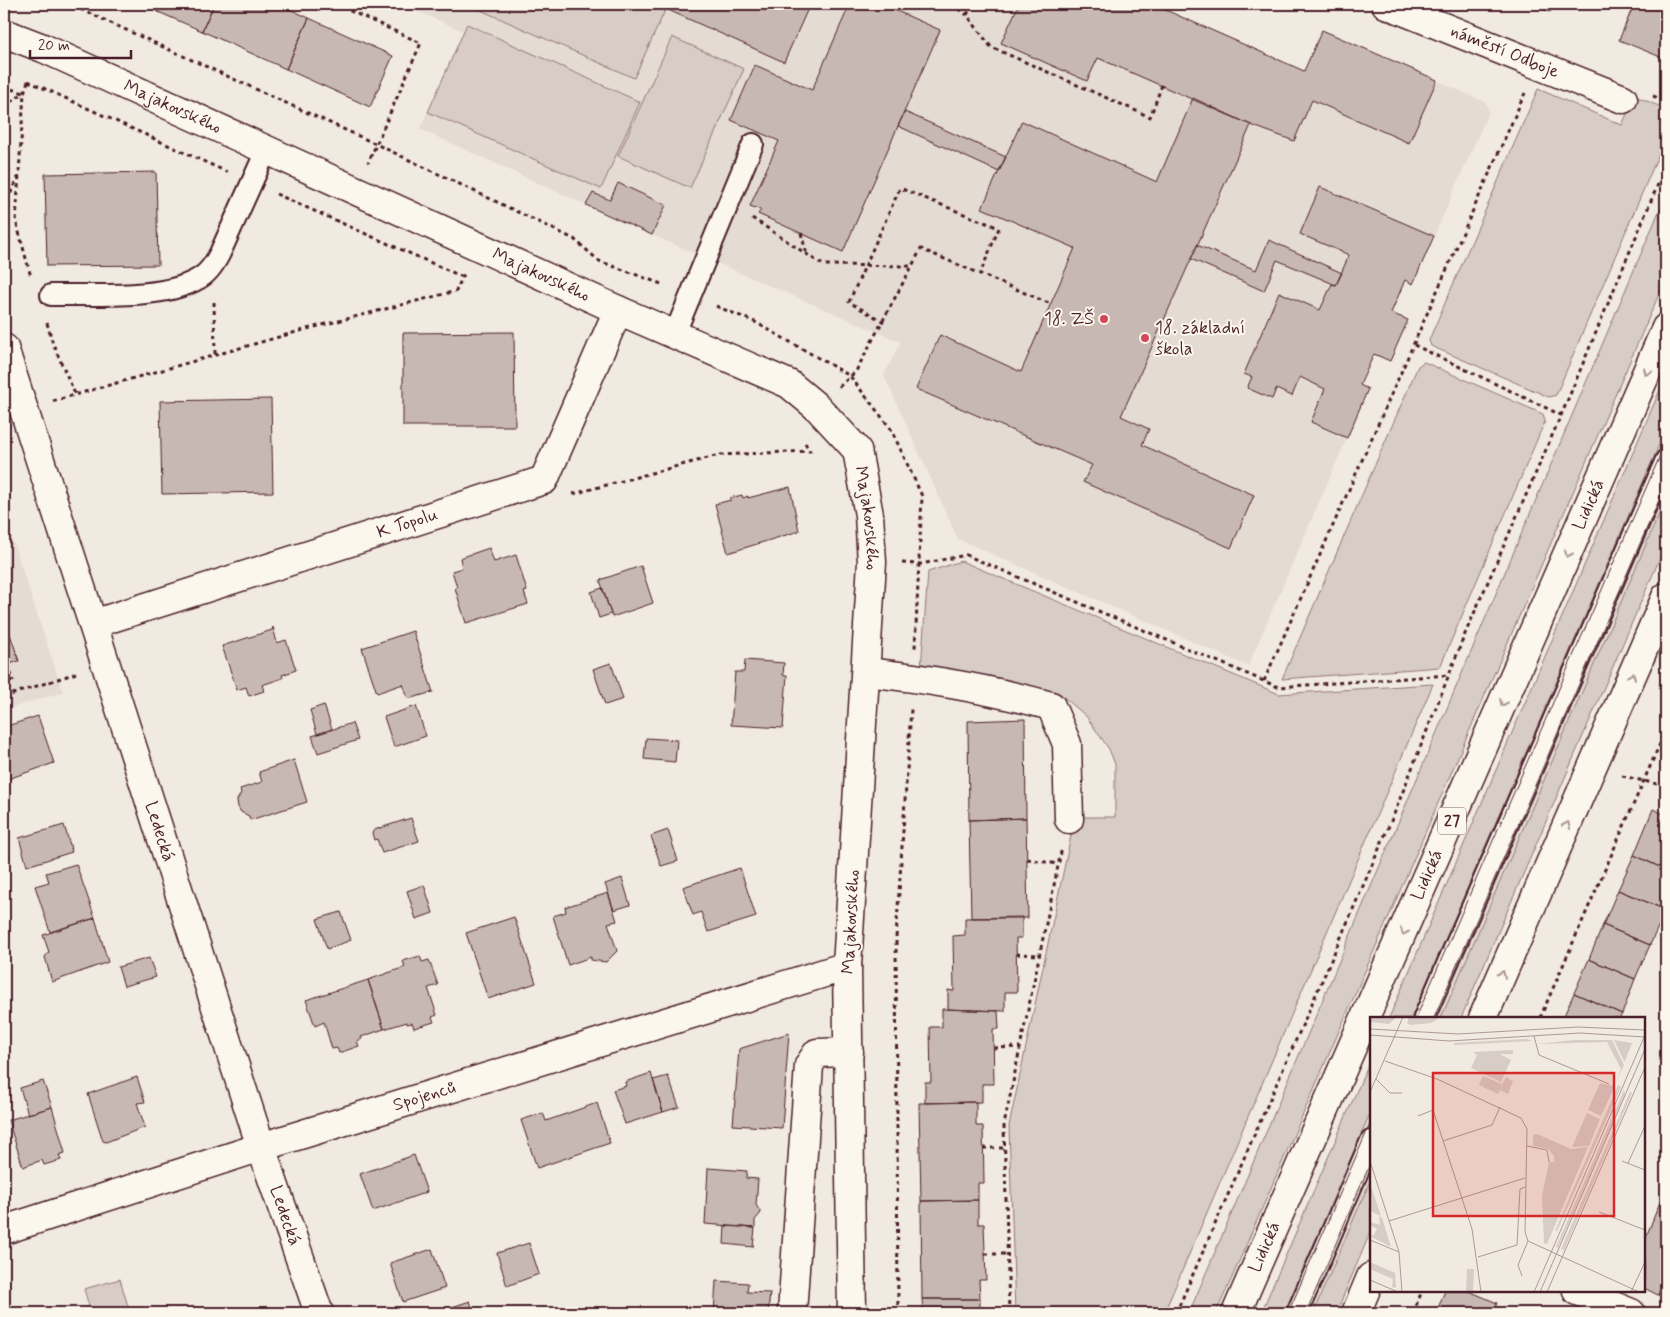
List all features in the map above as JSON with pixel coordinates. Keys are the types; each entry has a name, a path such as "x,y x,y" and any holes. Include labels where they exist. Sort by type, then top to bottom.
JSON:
{"street":[{"name":"náměstí Odboje","path":"1386,4 1623,99"},
{"name":"Majakovského","path":"4,33 43,48 618,310 675,333 789,384 818,408 857,450 869,515 872,562 848,966 852,1313"},
{"path":"544,480 618,310"},
{"name":"Lidická","path":"1236,1313 1666,328"},
{"name":"Ledecká","path":"4,348 261,1147 319,1313"},
{"name":"K Topolu","path":"93,624 544,480"},
{"path":"1483,1017 1666,597"},
{"path":"866,672 990,689 1051,706 1067,744 1066,832"},
{"name":"Spojenců","path":"4,1230 261,1147 848,966"},
{"path":"792,1313 809,1065 817,1053 849,1052"},
{"path":"1356,1313 1370,1279"},
{"path":"1578,1292 1631,1313"}],"lane":[{"path":"675,333 753,144"},
{"path":"51,294 154,292 199,279 208,271 220,253 234,226 266,151"},
{"path":"1424,1017 1666,460"},
{"path":"1297,1313 1370,1143"}],"path":[{"path":"56,4 78,8 376,144 574,239 600,261 691,296"},
{"path":"335,4 421,43 355,191"},
{"path":"341,4 344,8"},
{"path":"952,4 967,15 991,47 1150,117 1162,85"},
{"path":"967,15 972,4"},
{"path":"4,208 19,174 24,93 43,48"},
{"path":"1264,681 1538,65"},
{"path":"4,87 24,93"},
{"path":"4,106 24,93"},
{"path":"1176,1313 1394,814 1448,675 1561,415 1666,165"},
{"path":"884,322 849,302 900,188 999,228 980,274"},
{"path":"730,203 823,265 912,266"},
{"path":"801,233 807,256"},
{"path":"74,394 215,354 456,290 478,246"},
{"path":"544,480 563,496 719,455 810,451 798,429 856,371 884,322 921,249 1051,304"},
{"path":"208,271 214,279 215,354"},
{"path":"1414,345 1561,415"},
{"path":"872,562 921,564 966,554 1278,686 1448,675"},
{"path":"898,1313 896,938 916,636"},
{"path":"4,697 105,663"},
{"path":"4,674 10,671 13,680 4,683"},
{"path":"77,672 80,682"},
{"path":"1540,1017 1666,730"},
{"path":"1592,767 1643,782 1666,786"},
{"path":"1009,1313 1004,1125 1066,832"},
{"path":"1027,859 1058,864"},
{"path":"1016,954 1039,955"},
{"path":"994,1048 1020,1047"},
{"path":"983,1148 1004,1148"},
{"path":"985,1254 1008,1254"},
{"path":"1413,1313 1422,1292"}],"shaded area":[{"name":"18. základní škola","path":"401,4 1152,4 1304,70 1322,30 1485,102 1489,111 1413,284 1405,281 1392,313 1408,320 1390,361 1373,354 1360,385 1368,389 1248,666 958,539 884,375 901,342 652,235 420,129 463,31"},
{"path":"467,4 668,4 634,78"},
{"path":"467,24 640,102 601,189 428,112"},
{"path":"672,37 744,69 690,188 618,156"},
{"path":"1538,89 1622,125 1635,96 1666,109 1666,137 1556,395 1549,397 1431,346 1429,340"},
{"path":"1666,195 1666,278 1216,1313 1189,1313"},
{"path":"1424,362 1543,414 1545,421 1440,667 1282,679 1418,366"},
{"path":"1666,376 1666,429 1411,1017 1389,1017"},
{"path":"1666,429 1666,498 1441,1017 1411,1017"},
{"path":"1666,498 1666,544 1461,1017 1441,1017"},
{"path":"4,515 63,692 4,710"},
{"path":"961,561 1279,694 1433,684 1164,1313 1015,1313 1009,1126 1075,817 1115,817 1115,764 1109,749 1086,716 1066,699 1045,689 921,668 928,572"},
{"path":"1370,1060 1370,1113 1284,1313 1261,1313"},
{"path":"1370,1113 1370,1181 1313,1313 1284,1313"},
{"path":"1370,1181 1370,1233 1336,1313 1313,1313"},
{"path":"120,1279 130,1313 91,1313 84,1289"}],"building":[{"path":"140,4 214,4 202,31"},
{"path":"214,4 279,4 309,18 286,69 202,31"},
{"path":"668,4 810,4 784,62 666,9"},
{"path":"850,4 881,4 940,30 843,252 758,214 761,210 750,206 779,141 731,120 755,65 812,90"},
{"path":"1019,4 1152,4 1304,71 1322,30 1437,80 1409,143 1312,100 1294,141 1251,125 1098,58 1087,81 1001,43"},
{"path":"1528,4 1553,4 1550,12"},
{"path":"1634,4 1666,4 1666,50 1663,58 1619,40"},
{"path":"309,18 393,56 370,107 286,69"},
{"name":"18. ZŠ","path":"1193,98 1251,125 1121,416 1149,429 1142,445 1254,495 1231,548 1083,482 1092,465 916,389 940,335 1021,372 1075,248 982,208 1022,121 1157,182"},
{"path":"905,112 1006,157 999,172 898,126"},
{"path":"156,172 158,265 47,266 45,174"},
{"path":"618,183 666,205 652,235 586,205 593,193 610,200"},
{"path":"1320,187 1434,236 1413,284 1405,280 1391,313 1408,320 1390,361 1374,354 1360,385 1368,389 1347,438 1311,422 1325,389 1300,377 1292,396 1276,389 1272,399 1247,388 1252,377 1244,374 1279,292 1320,310 1332,284 1336,285 1349,255 1300,234"},
{"path":"1269,240 1342,273 1336,285 1277,260 1264,291 1191,259 1197,245 1256,270"},
{"path":"514,332 515,426 403,426 403,333"},
{"path":"271,399 273,492 162,494 160,401"},
{"path":"790,487 799,531 728,553 715,504 742,495 743,498 748,496 748,498"},
{"path":"489,548 494,562 516,555 527,591 524,592 528,604 466,623 455,588 457,587 452,571 462,568 460,558"},
{"path":"641,566 653,603 612,617 600,580"},
{"path":"602,588 611,614 599,618 591,592"},
{"path":"4,616 19,661 4,666"},
{"path":"273,627 277,643 286,640 296,670 282,675 283,678 262,685 264,691 249,696 246,687 237,690 222,646 272,630"},
{"path":"413,631 433,692 408,699 403,684 377,693 362,648"},
{"path":"745,660 784,663 783,675 787,675 783,728 731,725 735,672 744,672"},
{"path":"611,663 623,699 605,705 593,669"},
{"path":"324,705 332,729 317,734 310,710"},
{"path":"416,706 426,736 394,747 384,717"},
{"path":"38,716 54,763 5,780 4,727"},
{"path":"1025,719 1026,818 969,820 968,721"},
{"path":"352,723 358,740 318,753 312,736"},
{"path":"646,738 677,740 675,762 644,759"},
{"path":"294,760 307,802 250,820 249,816 241,812 238,807 237,800 241,793 240,789 262,782 259,772"},
{"path":"1653,809 1666,815 1666,870 1634,855"},
{"path":"411,818 419,841 382,853 377,839 374,840 372,833 374,830"},
{"path":"1026,818 1028,918 971,918 969,820"},
{"path":"64,825 72,852 27,866 19,838"},
{"path":"668,830 678,861 661,866 651,836"},
{"path":"1634,855 1666,870 1666,910 1618,890"},
{"path":"76,864 95,918 50,932 35,886 49,882 46,873"},
{"path":"740,868 756,917 708,932 701,912 693,915 683,887"},
{"path":"622,878 630,905 614,910 605,884"},
{"path":"424,885 433,913 416,919 407,891"},
{"path":"1618,890 1666,910 1666,917 1663,916 1650,945 1603,925"},
{"path":"608,893 617,921 608,923 617,951 606,962 591,960 591,957 568,965 553,916 566,912 565,907"},
{"path":"341,912 351,940 327,949 317,919"},
{"path":"514,917 536,983 488,999 466,933"},
{"path":"1022,917 1022,938 1016,938 1017,992 1005,992 1005,1011 948,1009 948,990 954,991 953,936 965,935 965,918"},
{"path":"95,918 108,962 52,982 45,957 49,952 43,935"},
{"path":"1603,925 1650,945 1635,979 1589,959"},
{"path":"420,956 422,962 429,960 438,985 428,988 437,1015 432,1017 434,1022 414,1028 412,1023 407,1024 407,1022 384,1029 368,980 405,967 403,961"},
{"path":"149,958 156,977 124,986 118,967"},
{"path":"1589,959 1635,979 1622,1014 1574,993"},
{"path":"368,980 384,1029 361,1037 362,1039 357,1041 359,1046 339,1053 337,1048 332,1049 324,1022 315,1026 306,1000"},
{"path":"1574,993 1622,1014 1620,1017 1563,1017"},
{"path":"942,1009 998,1011 999,1029 993,1029 994,1084 982,1084 982,1102 925,1103 925,1082 931,1082 930,1027 942,1027"},
{"path":"789,1033 782,1128 733,1125 739,1049"},
{"path":"4,1045 11,1064 4,1067"},
{"path":"651,1073 663,1112 625,1124 613,1090 626,1086 625,1082"},
{"path":"668,1076 679,1107 663,1112 653,1080"},
{"path":"137,1077 145,1102 137,1103 145,1127 106,1142 103,1141 88,1094"},
{"path":"43,1081 52,1107 28,1114 20,1088"},
{"path":"976,1102 976,1126 983,1126 984,1183 978,1183 978,1200 921,1201 919,1103"},
{"path":"597,1103 610,1143 537,1168 521,1120 543,1113 546,1121"},
{"path":"52,1107 65,1153 59,1155 61,1160 44,1165 42,1160 23,1167 8,1120"},
{"path":"414,1155 427,1192 373,1211 360,1174"},
{"path":"708,1168 747,1171 746,1178 758,1179 756,1205 761,1213 755,1220 755,1228 705,1224"},
{"path":"978,1200 978,1224 984,1224 986,1280 979,1280 980,1299 922,1299 921,1201"},
{"path":"1660,1202 1666,1204 1666,1277 1658,1295 1645,1288 1645,1240"},
{"path":"725,1226 755,1228 753,1247 724,1244"},
{"path":"529,1243 539,1274 507,1286 497,1253"},
{"path":"432,1249 445,1288 403,1302 390,1263"},
{"path":"1666,1277 1666,1298 1658,1295"},
{"path":"716,1281 748,1283 747,1292 770,1293 768,1313 714,1313"},
{"path":"1445,1292 1471,1292 1497,1303 1493,1313 1436,1313"},
{"path":"922,1299 980,1299 980,1313 923,1313"},
{"path":"470,1301 474,1313 434,1313"}],"tram line":[{"path":"1416,1017 1666,442"},
{"path":"1434,1017 1666,484"},
{"path":"1288,1313 1370,1124"},
{"path":"1306,1313 1370,1164"}],"place":[{"name":"18. ZŠ","path":"1104,319"},
{"name":"18. základní škola","path":"1145,338"}]}
